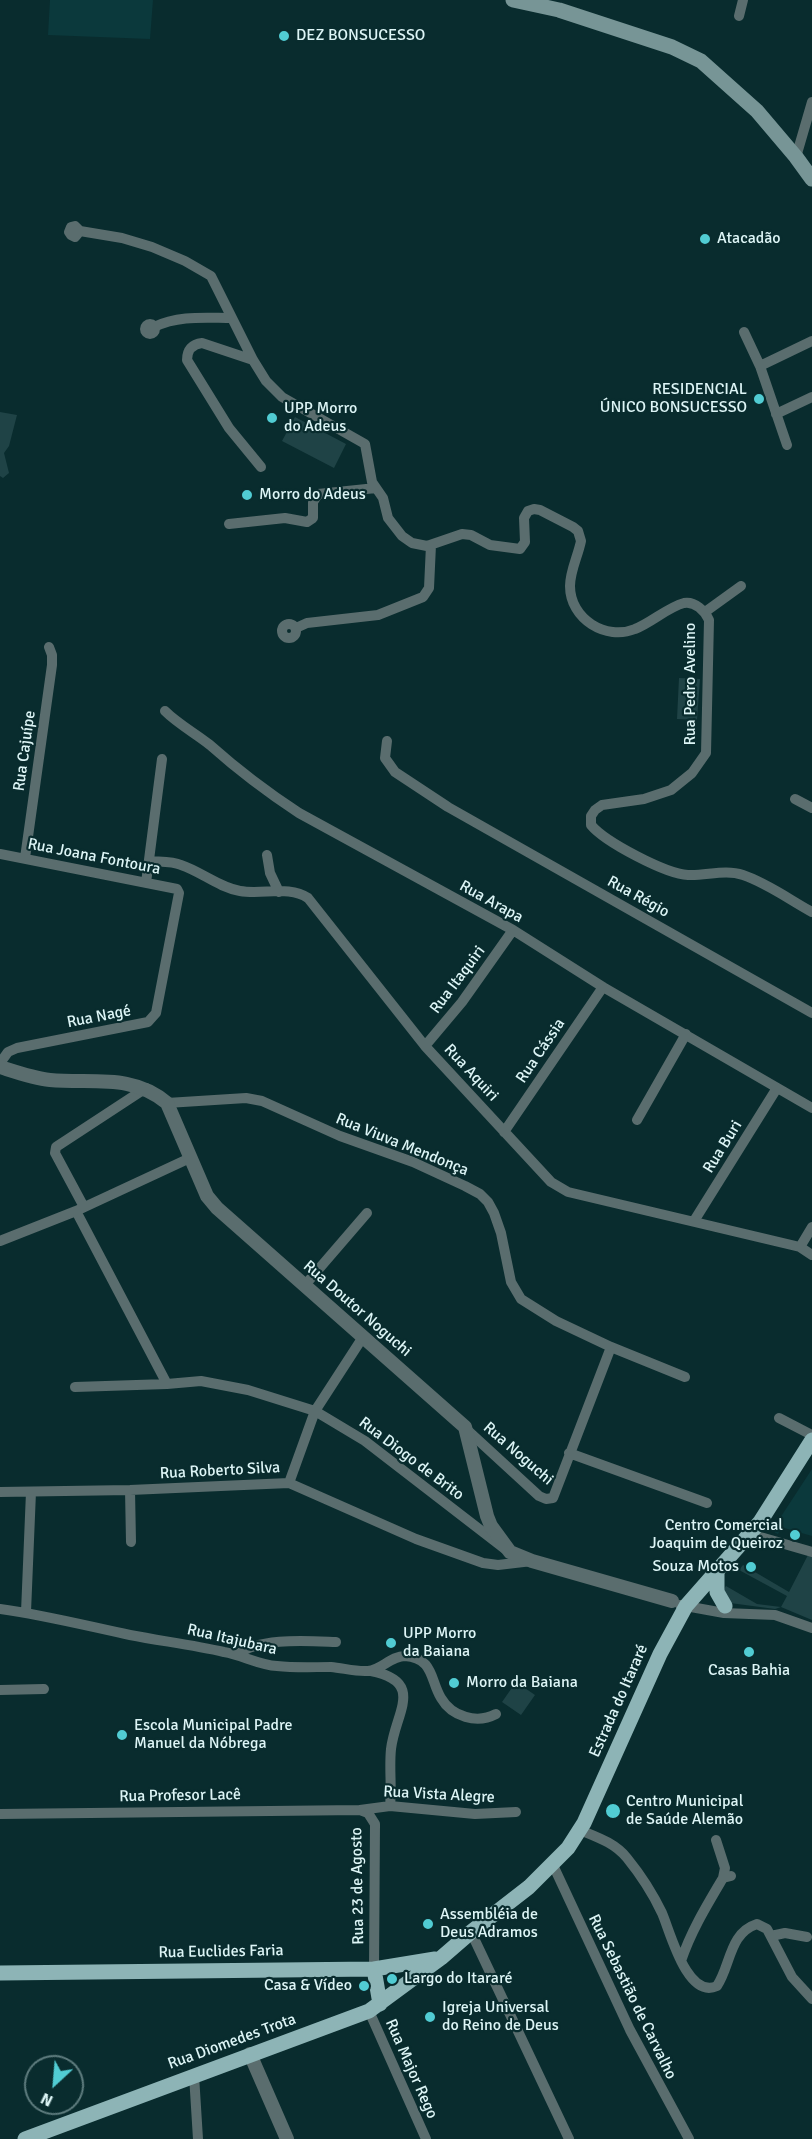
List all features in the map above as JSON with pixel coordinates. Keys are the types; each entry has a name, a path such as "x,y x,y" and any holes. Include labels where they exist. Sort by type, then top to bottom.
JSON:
{"main road":[{"path":"513,0 582,17 672,47 701,61 757,111 812,179"},
{"name":"Estrada do Itararé","path":"441,1958 529,1887 568,1848 580,1830 682,1603 750,1534 787,1483 812,1440"},
{"path":"717,1570 717,1592 730,1609"},
{"name":"Rua Euclides Faria","path":"0,1973 374,1968 441,1958"},
{"name":"Rua Diomedes Trota","path":"25,2139 42,2136 194,2075 375,2007 441,1958"},
{"path":"374,1968 375,2007"}],"street":[{"path":"739,16 743,0"},
{"path":"796,157 812,102"},
{"path":"80,231 122,238 152,247 184,261 213,279 231,318 266,381 276,393 365,444 372,482 383,498 388,518 402,536 417,545 431,545 429,588 423,597 378,615 307,623 296,628"},
{"path":"154,327 182,318 231,318"},
{"path":"744,332 760,366 787,445"},
{"path":"760,366 812,341"},
{"path":"253,360 202,343 194,345 187,354 191,368 229,428 261,467"},
{"path":"776,414 812,397"},
{"path":"229,524 285,518 307,522 313,518 313,502 318,494 376,488"},
{"name":"Rua Pedro Avelino","path":"431,545 462,534 490,544 520,549 525,543 524,518 528,511 540,510 578,531 581,541 572,574 571,598 580,615 596,627 613,633 629,631 683,604 691,604 705,612 709,620 706,753 692,773 671,790 632,802 602,805 591,816 591,825 600,834 674,873 742,874 812,912"},
{"path":"705,612 741,586"},
{"name":"Rua Cajuípe","path":"25,858 52,665 49,647"},
{"name":"Rua Arapa","path":"165,711 233,766 291,807 513,930 603,987 812,1108"},
{"name":"Rua Régio","path":"387,741 385,758 395,772 448,807 812,1013"},
{"path":"146,884 162,759"},
{"path":"795,799 812,808"},
{"name":"Rua Joana Fontoura","path":"0,854 177,889 179,893"},
{"path":"267,855 270,873 279,892"},
{"name":"Rua Aquiri","path":"149,861 183,865 237,891 260,893 295,891 308,898 425,1046 552,1182 568,1192 800,1247 812,1255"},
{"name":"Rua Nagé","path":"0,1065 8,1052 17,1048 152,1020 156,1013 179,893"},
{"name":"Rua Itaquiri","path":"425,1046 462,1002 513,930"},
{"name":"Rua Cássia","path":"504,1132 603,987"},
{"path":"637,1120 686,1034"},
{"path":"0,1065 48,1080 129,1084 146,1088 167,1103"},
{"path":"146,1088 56,1147 55,1153 80,1209 167,1384"},
{"name":"Rua Buri","path":"694,1221 777,1088"},
{"name":"Rua Viuva Mendonça","path":"167,1103 246,1098 262,1101 340,1136 413,1162 465,1186 480,1194 494,1213 501,1233 511,1282 521,1299 556,1322 610,1347 685,1377"},
{"name":"Rua Doutor Noguchi","path":"167,1103 207,1196 217,1208 465,1427"},
{"path":"0,1241 80,1209 190,1158"},
{"path":"305,1286 367,1213"},
{"path":"800,1247 812,1227"},
{"path":"288,1483 315,1411 363,1337"},
{"path":"610,1347 569,1453 707,1503"},
{"name":"Rua Diogo de Brito","path":"75,1387 193,1381 272,1396 315,1411 365,1441 510,1552"},
{"path":"779,1418 812,1435"},
{"path":"465,1427 487,1516 496,1534 510,1552 532,1561 682,1603 775,1615 812,1628"},
{"name":"Rua Noguchi","path":"465,1427 539,1496 546,1499 553,1498 569,1453"},
{"name":"Rua Roberto Silva","path":"0,1492 130,1490 288,1483 416,1539 483,1563 515,1564 532,1561"},
{"path":"130,1490 131,1542"},
{"path":"26,1612 31,1492"},
{"path":"750,1534 812,1552"},
{"name":"Rua Itajubara","path":"0,1609 26,1612 237,1654 275,1666 371,1671 399,1657 412,1658 427,1666 439,1695 460,1716 475,1719 496,1714"},
{"path":"237,1654 254,1645 302,1641 336,1642"},
{"path":"371,1671 397,1680 404,1696 391,1747 390,1806"},
{"path":"0,1690 44,1689"},
{"name":"Rua Vista Alegre","path":"360,1810 390,1806 516,1812"},
{"name":"Rua Profesor Lacê","path":"0,1814 346,1808 360,1810"},
{"name":"Rua 23 de Agosto","path":"360,1810 368,1813 375,1824 374,1968"},
{"path":"580,1830 608,1842 627,1858 661,1911 681,1961 701,1986 714,1988 742,1932 754,1924 759,1924 771,1936 792,1977 812,1999"},
{"path":"681,1961 695,1926 727,1877 716,1840"},
{"name":"Rua Sebastião de Carvalho","path":"553,1865 630,2030 689,2139"},
{"path":"471,1932 569,2139"},
{"path":"771,1936 785,1933 807,1937"},
{"name":"Rua Major Rego","path":"375,2007 426,2139"},
{"path":"250,2054 287,2139"},
{"path":"194,2075 198,2139"}],"shaded area":[{"path":"50,0 153,0 150,39 48,35"},
{"path":"0,412 17,415 9,446 4,453 9,473 3,478 0,476"},
{"path":"295,417 346,444 334,468 282,441"},
{"path":"679,678 700,679 697,720 677,719"},
{"path":"812,1469 812,1536 781,1527 778,1534 770,1530 782,1515"},
{"path":"808,1555 812,1556 812,1620 781,1607 787,1596 739,1570 743,1565 789,1592"},
{"path":"726,1586 757,1604 781,1607 775,1609 730,1603 723,1591"},
{"path":"516,1682 535,1695 521,1715 502,1702"}],"place":[{"name":"DEZ BONSUCESSO","path":"284,36"},
{"name":"Atacadão","path":"705,239"},
{"name":"RESIDENCIAL ÚNICO BONSUCESSO","path":"759,399"},
{"name":"UPP Morro do Adeus","path":"272,418"},
{"name":"Morro do Adeus","path":"247,495"},
{"name":"Centro Comercial Joaquim de Queiroz","path":"795,1535"},
{"name":"Souza Motos","path":"751,1567"},
{"name":"UPP Morro da Baiana","path":"391,1643"},
{"name":"Casas Bahia","path":"749,1652"},
{"name":"Morro da Baiana","path":"454,1683"},
{"name":"Escola Municipal Padre Manuel da Nóbrega","path":"122,1735"},
{"name":"Centro Municipal de Saúde Alemão","path":"613,1811"},
{"name":"Assembléia de Deus Adramos","path":"428,1924"},
{"name":"Largo do Itararé","path":"392,1979"},
{"name":"Casa & Vídeo","path":"364,1986"},
{"name":"Igreja Universal do Reino de Deus","path":"430,2017"}]}
